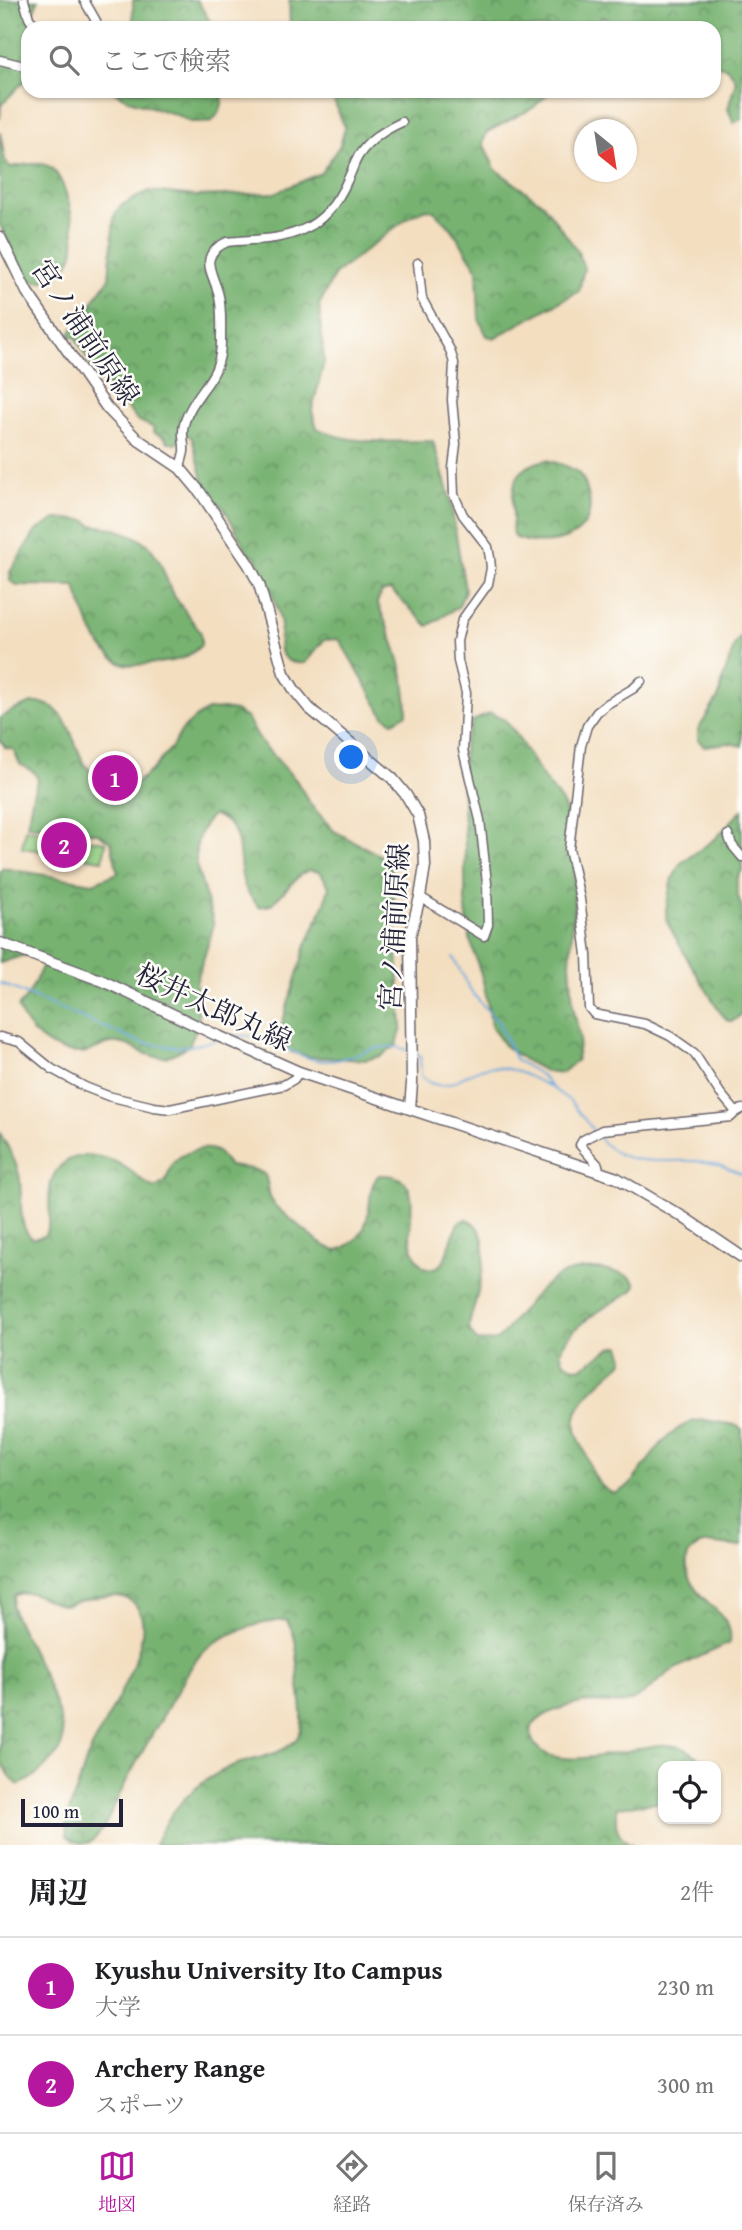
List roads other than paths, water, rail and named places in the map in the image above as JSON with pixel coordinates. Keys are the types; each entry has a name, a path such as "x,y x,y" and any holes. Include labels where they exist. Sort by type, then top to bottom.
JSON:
{"main road":[{"name":"宮ノ浦前原線","path":"0,237 27,292 107,408 137,439 180,468 201,492 260,584 280,661 295,691 309,708 393,778 418,816 424,841 425,866 410,936 410,1108"},
{"name":"桜井太郎丸線","path":"0,943 103,981 299,1072 410,1108"},
{"path":"410,1108 617,1178 683,1217 742,1257"}],"street":[{"path":"24,0 31,21"},
{"path":"84,0 96,21"},
{"path":"0,60 21,65"},
{"path":"180,468 184,450 182,430 186,417 213,377 221,352 219,296 209,271 211,255 219,246 228,242 284,237 316,223 326,214 343,189 365,146 385,130 402,122"},
{"path":"418,263 422,299 450,350 454,363 454,495 463,515 488,547 491,568 488,584 462,620 457,641 458,661 466,693 463,750 474,788 486,873 488,925 484,936 420,897"},
{"path":"599,1171 598,1165 580,1145 583,1140 602,1130 731,1117 740,1112 720,1093 694,1053 670,1035 645,1024 594,1014 589,1008 587,955 580,899 569,849 583,733 591,719 607,704 641,681"},
{"path":"727,835 742,857"},
{"path":"0,1037 19,1042 52,1069 96,1091 123,1100 170,1109 284,1085 299,1072"}],"waterway":[{"path":"453,957 473,994 498,1022 516,1060 541,1075 552,1088 570,1101 593,1130"},
{"path":"0,983 142,1043 177,1047 216,1040"},
{"path":"232,1037 254,1037 306,1057 328,1061 384,1047 408,1050"},
{"path":"416,1054 420,1055 421,1076 437,1085 445,1085 477,1070 494,1067 520,1073 552,1088"},
{"path":"597,1135 608,1147 632,1158 710,1163 742,1174"}],"place":[{"name":"Kyushu University Ito Campus","path":"115,778"},
{"name":"Archery Range","path":"64,845"}]}
